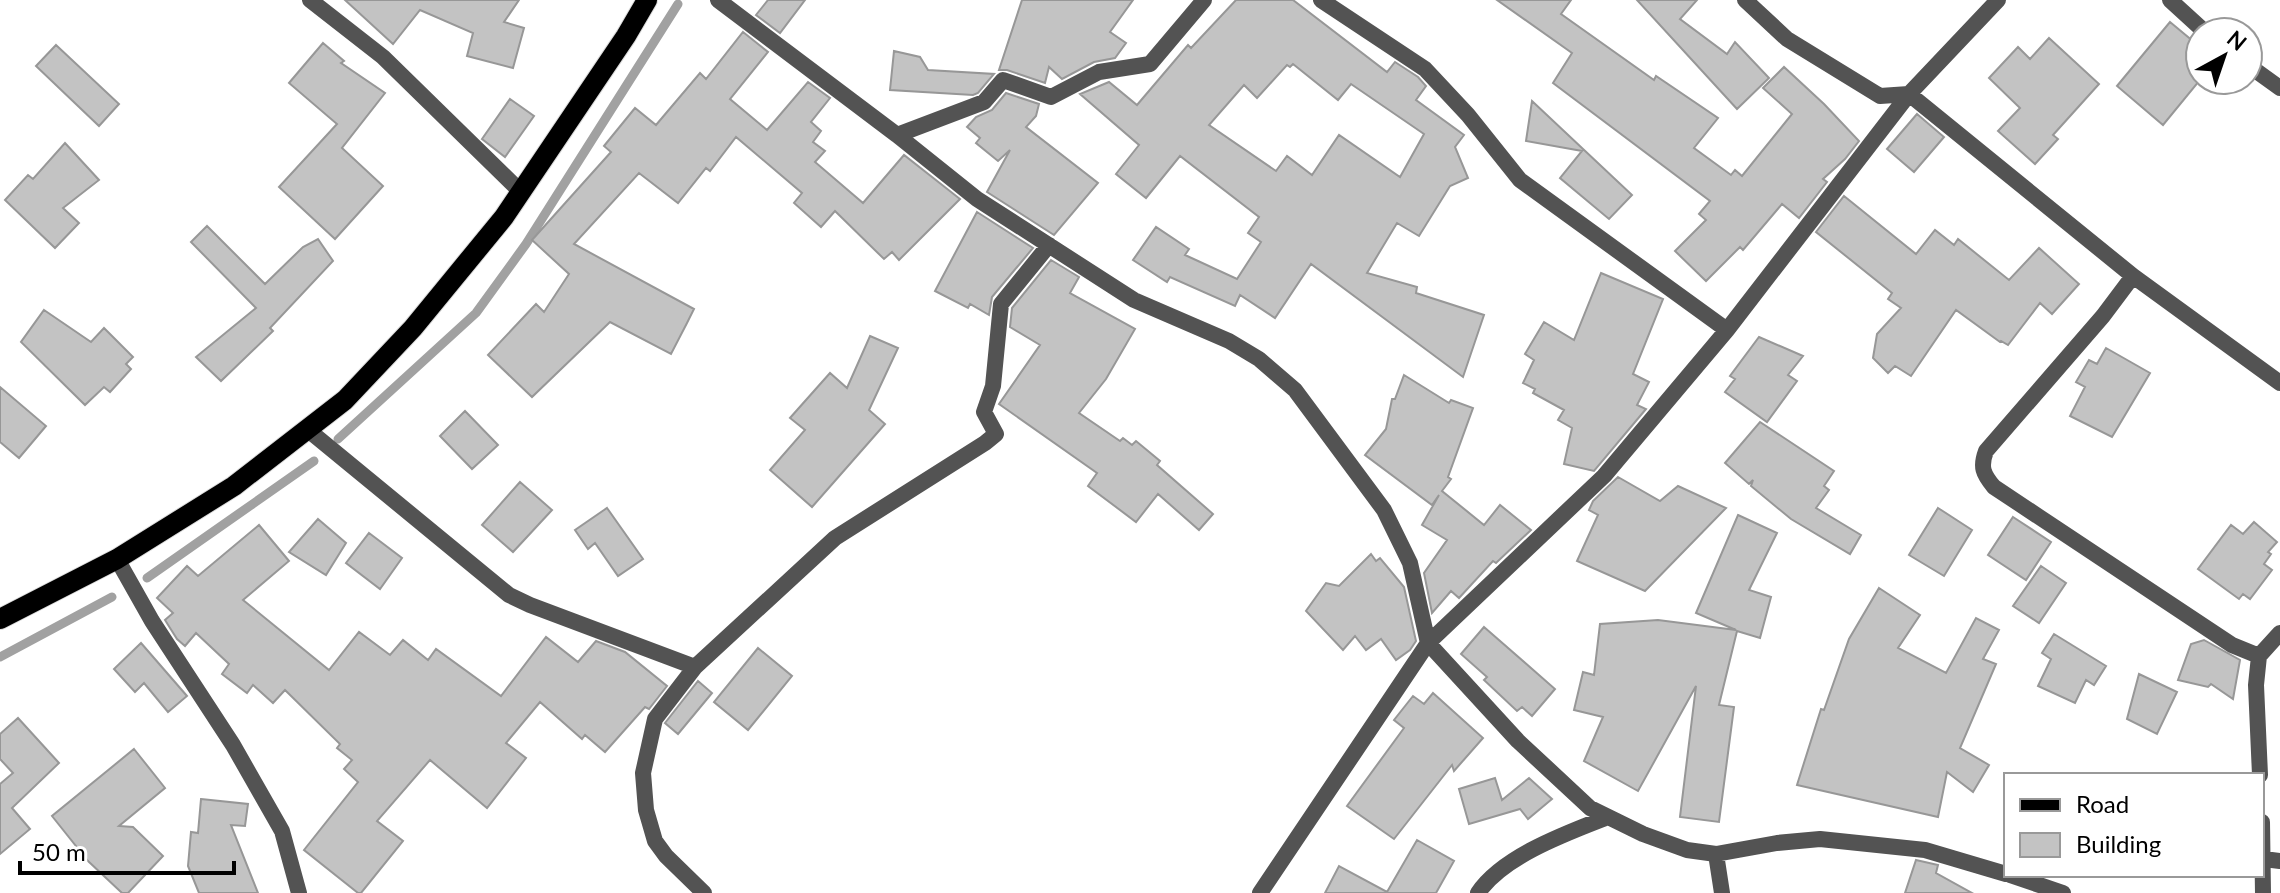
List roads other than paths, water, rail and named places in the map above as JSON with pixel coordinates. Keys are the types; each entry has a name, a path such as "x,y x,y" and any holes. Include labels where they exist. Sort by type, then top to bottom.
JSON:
{"main road":[{"path":"0,619 117,559 234,486 345,400 413,328 521,192 647,0"}],"street":[{"path":"310,0 383,57 521,192"},
{"path":"718,0 977,199 1134,300 1229,341 1259,359 1295,390 1384,510 1410,563 1428,643 1518,741 1590,808 1687,850 1716,854 1820,839 1925,850 2004,873"},
{"path":"897,135 984,102 1003,80 1051,97 1099,72 1150,64 1204,0"},
{"path":"1321,0 1425,69 1468,115 1520,180 1727,330"},
{"path":"1745,0 1787,39 1880,96 1909,94 2133,276 2280,383"},
{"path":"1260,893 1428,643 1604,476 1727,330 1909,94 1998,0"},
{"path":"2170,0 2188,16"},
{"path":"704,893 655,841 646,810 643,773 655,719 695,667 835,538 996,434 984,412 993,386 1001,304 1049,245"},
{"path":"2133,276 2103,316 1986,451 1981,464 1984,475 1994,487 2219,636 2259,656"},
{"path":"307,429 509,595 695,667"},
{"path":"117,559 152,621 233,745 282,831 299,893"},
{"path":"2260,773 2256,685 2259,656 2280,633"},
{"path":"1478,893 1499,871 1569,832 1608,817"},
{"path":"2263,893 2272,860 2264,830"},
{"path":"1716,854 1722,893"},
{"path":"2017,877 2063,893"}],"waterway":[{"path":"338,439 476,313 526,244 678,4"},
{"path":"147,578 314,461"},
{"path":"0,657 112,597"}]}
